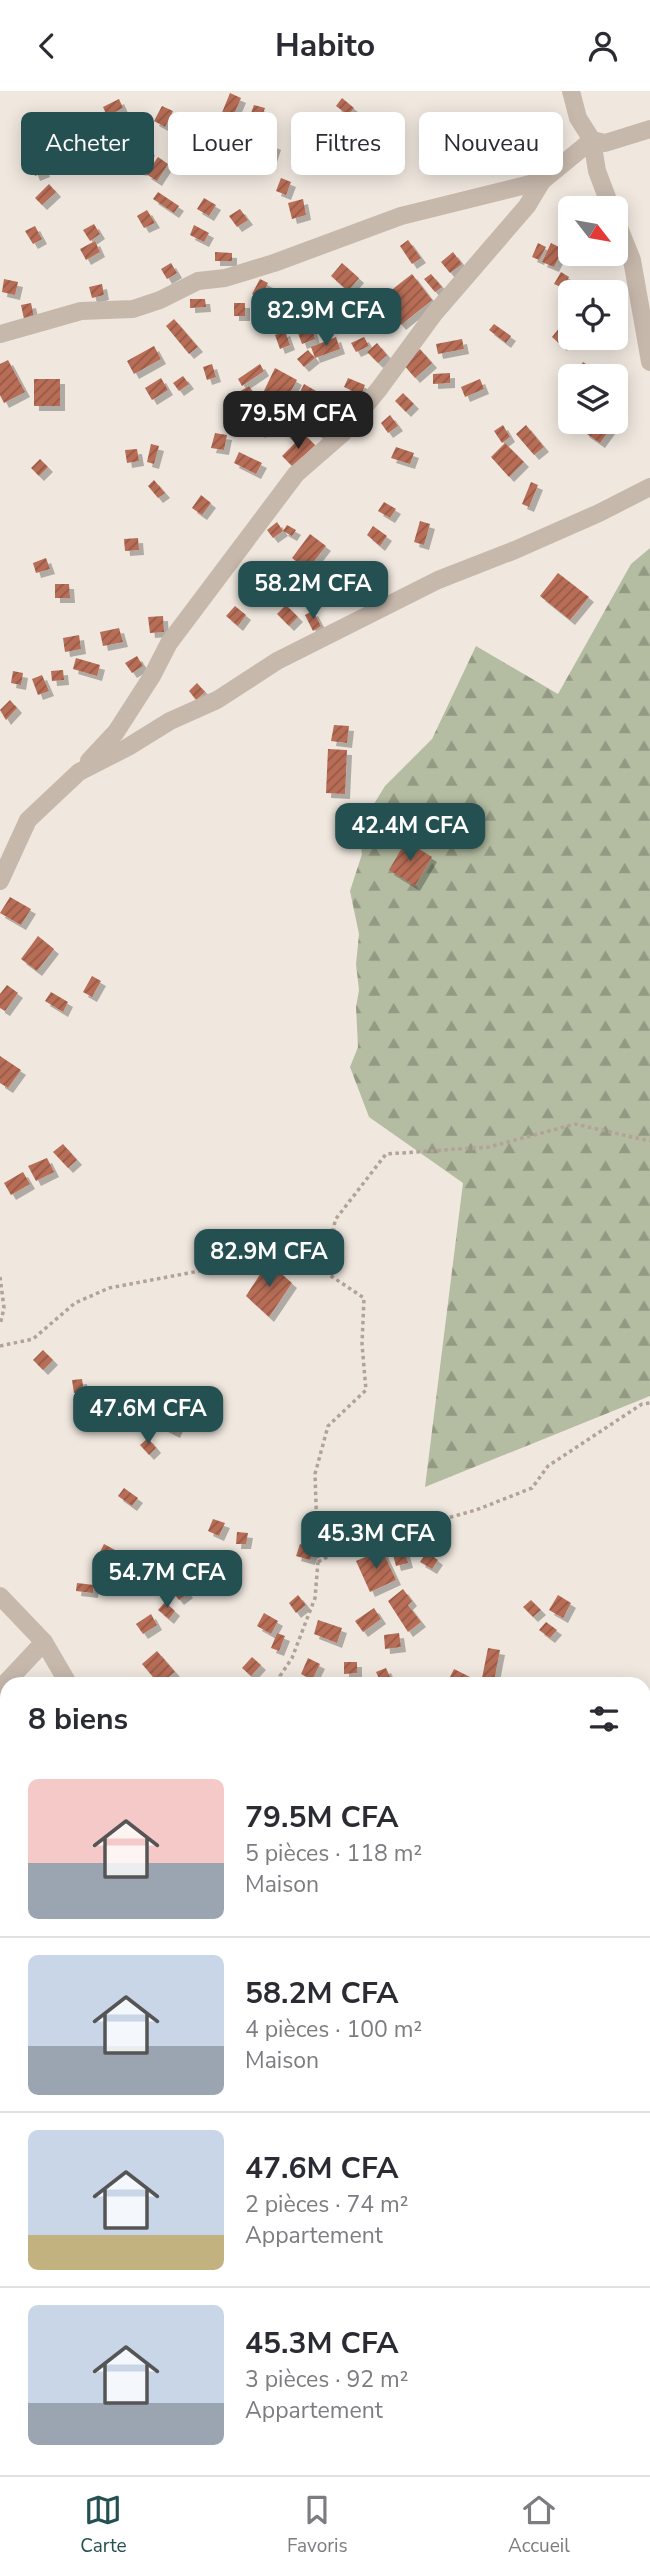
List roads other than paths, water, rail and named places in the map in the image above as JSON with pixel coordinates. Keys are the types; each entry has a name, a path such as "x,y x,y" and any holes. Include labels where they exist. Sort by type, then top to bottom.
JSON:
{"street":[{"path":"571,91 578,118 593,140 597,171 606,196"},
{"path":"593,140 605,143 650,129"},
{"path":"0,881 28,820 79,772 116,732 169,643 296,474 342,433 379,389 434,314 527,206 541,181 593,140"},
{"path":"0,334 81,311 133,309 160,300 198,281 225,278 274,263 401,216 541,181"},
{"path":"628,250 650,362"},
{"path":"79,772 128,747 170,721 217,700 276,661 438,580 551,534 650,487"},
{"path":"0,1597 44,1642 64,1677"},
{"path":"11,1677 44,1642"}]}
